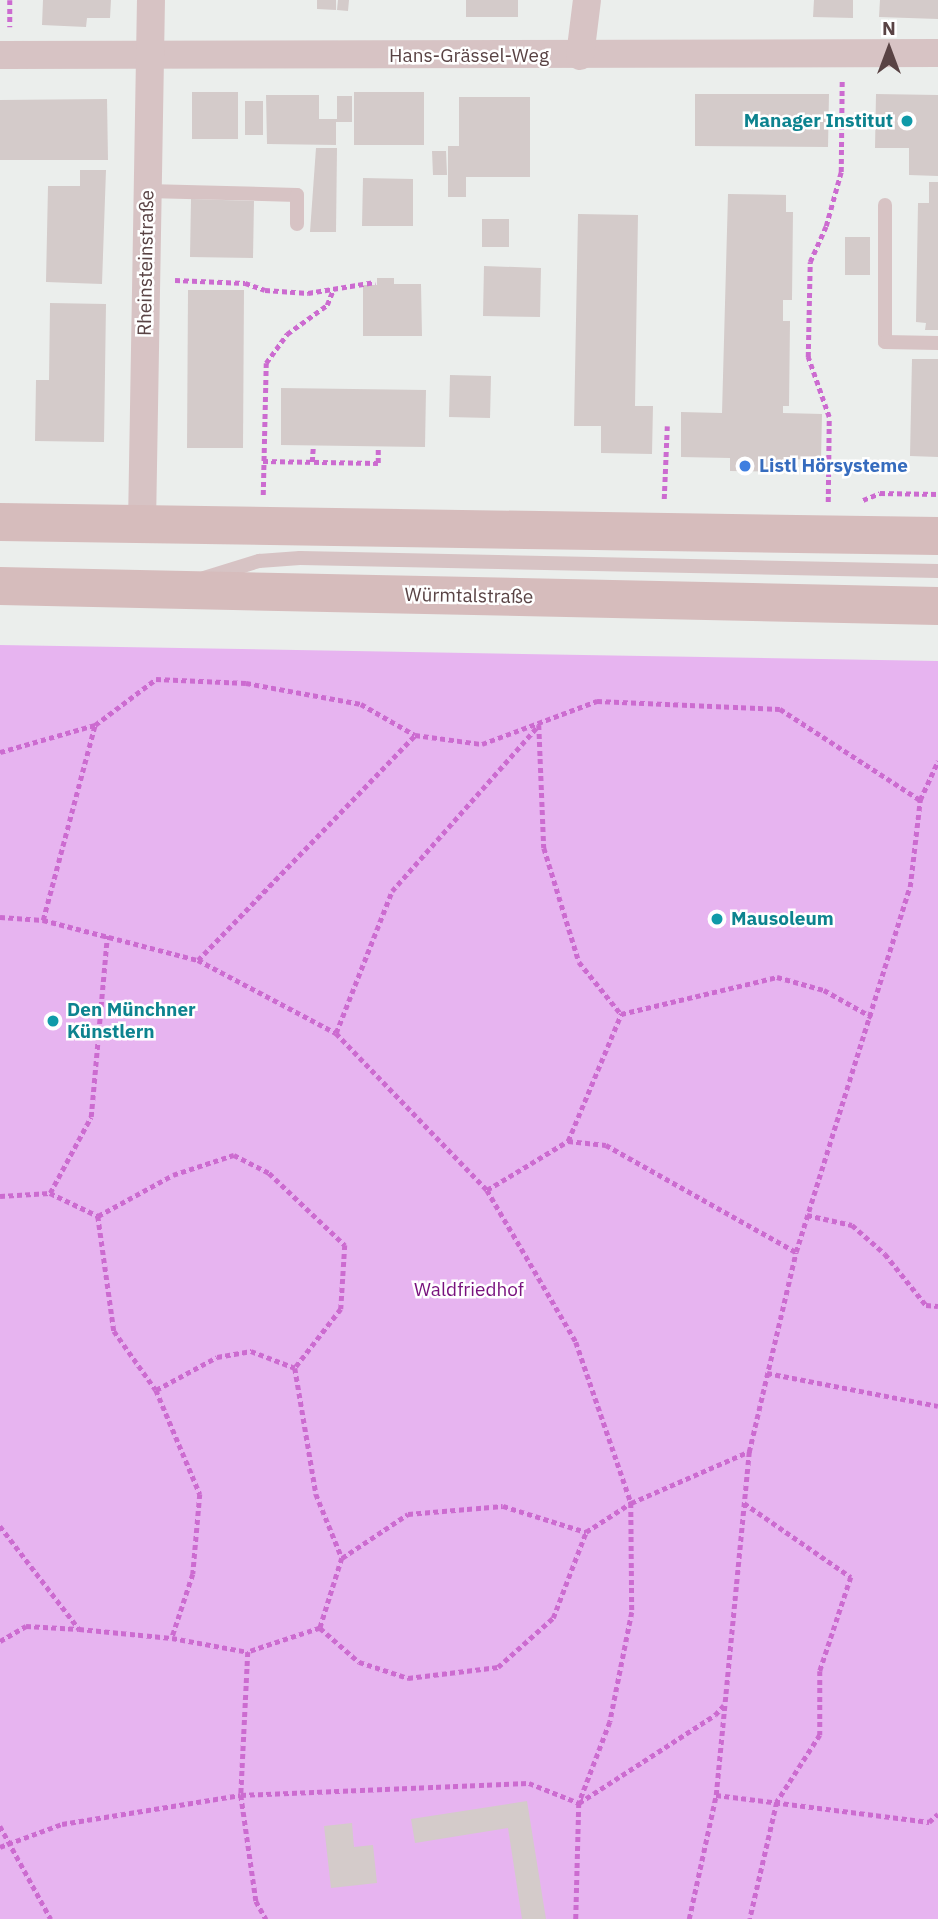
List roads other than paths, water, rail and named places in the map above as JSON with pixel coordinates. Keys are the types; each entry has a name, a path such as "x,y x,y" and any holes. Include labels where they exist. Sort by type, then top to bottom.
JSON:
{"main road":[{"path":"0,522 938,536"},
{"name":"Würmtalstraße","path":"0,586 938,606"}],"street":[{"name":"Rheinsteinstraße","path":"142,525 151,0"},
{"path":"580,56 587,0"},
{"name":"Hans-Grässel-Weg","path":"0,55 580,56 938,53"}],"lane":[{"path":"147,191 297,195 297,224"},
{"path":"885,205 885,342 938,343"},
{"path":"173,588 259,561 300,558 938,571"}],"place":[{"name":"Manager Institut","path":"907,121"},
{"name":"Listl Hörsysteme","path":"745,466"},
{"name":"Mausoleum","path":"717,919"},
{"name":"Den Münchner Künstlern","path":"53,1021"}],"park label":[{"name":"Waldfriedhof","path":"469,1290"}]}
